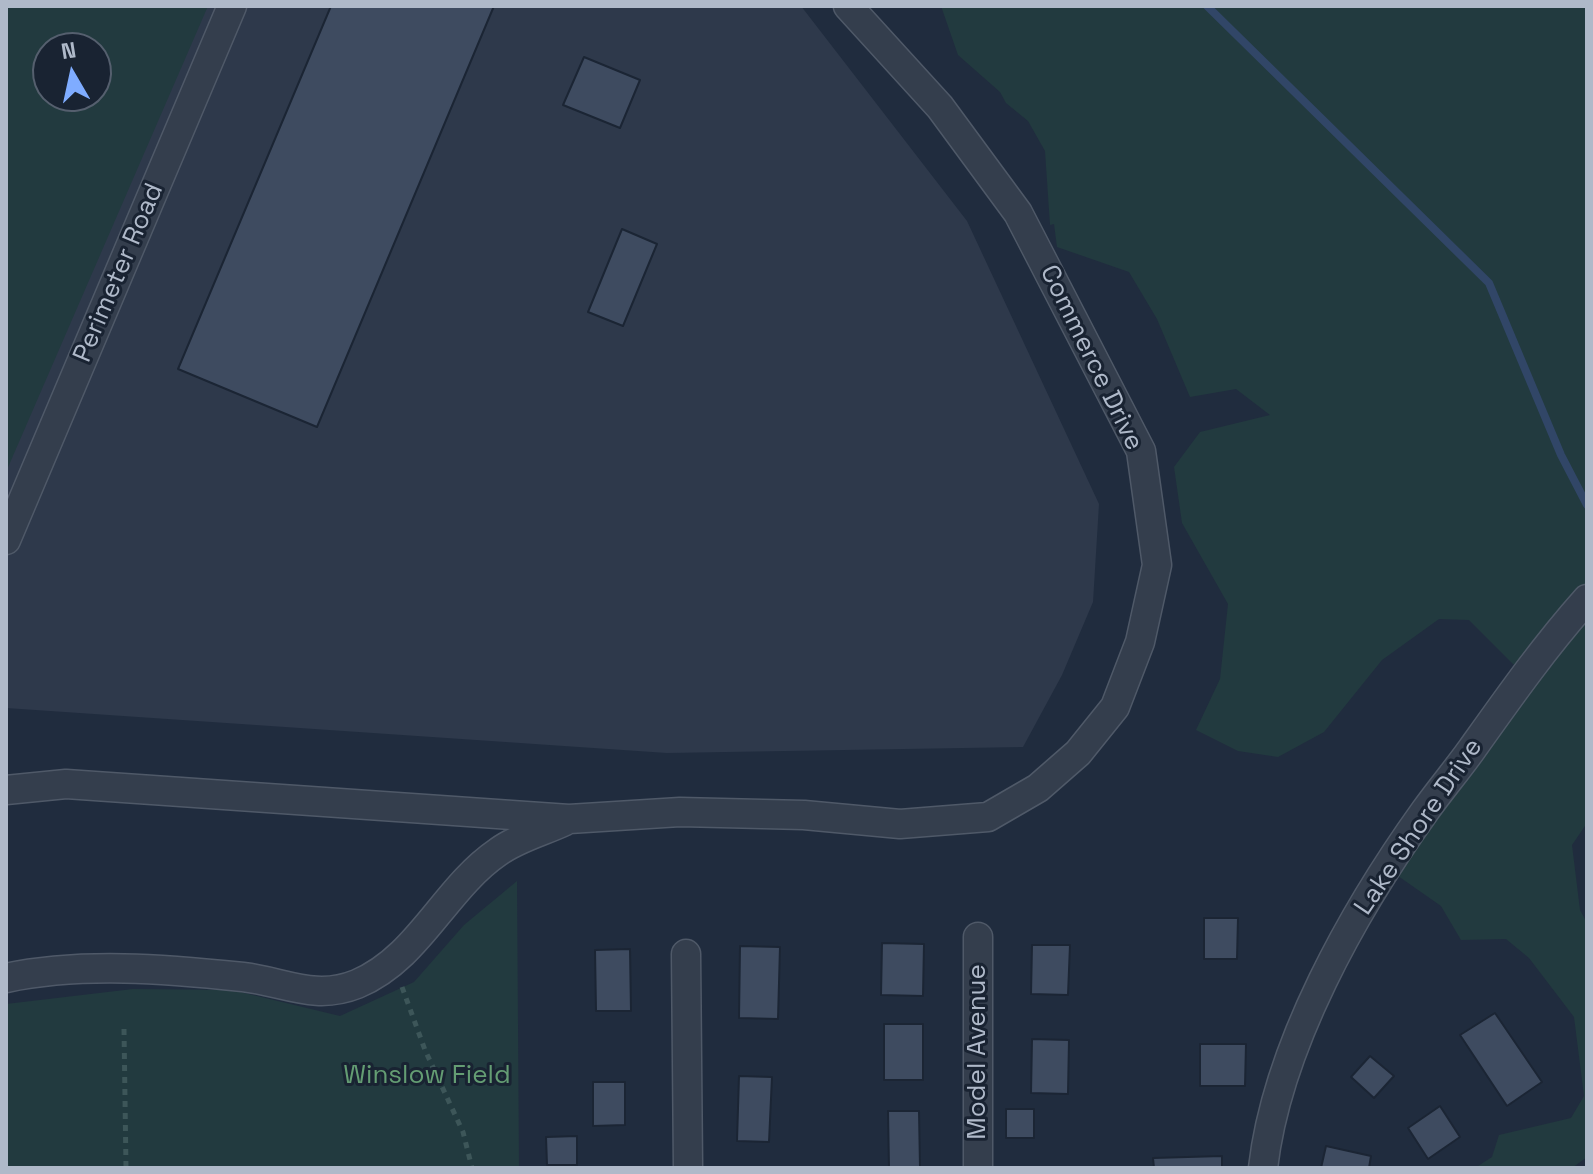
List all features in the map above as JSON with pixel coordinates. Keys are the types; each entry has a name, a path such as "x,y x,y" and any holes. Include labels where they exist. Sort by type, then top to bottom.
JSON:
{"street":[{"name":"Perimeter Road","path":"6,540 232,6"},
{"name":"Commerce Drive","path":"569,819 680,812 804,815 900,824 988,817 1038,788 1078,753 1115,707 1140,642 1157,565 1141,451 1018,213 940,107 848,6"},
{"name":"Lake Shore Drive","path":"1263,1168 1266,1142 1293,1048 1368,897 1424,812 1522,676 1587,599"},
{"path":"6,790 66,784 569,819"},
{"path":"6,978 30,973 166,970 247,978 322,993 356,984 393,964 454,893 498,851 569,819"},
{"name":"Model Avenue","path":"978,937 978,1168"},
{"path":"686,954 688,1168"}],"path":[{"path":"393,964 425,1050 463,1132 472,1168"},
{"path":"124,1029 126,1168"}],"shaded area":[{"path":"6,6 801,6 967,221 1099,504 1093,602 1062,675 1023,747 667,753 6,708"}],"green space":[{"path":"6,6 208,6 6,472"},
{"path":"941,6 1587,6 1587,823 1572,845 1580,910 1587,923 1587,1157 1572,1168 1475,1168 1492,1157 1499,1135 1571,1118 1584,1096 1574,1017 1529,958 1506,939 1461,940 1441,906 1388,869 1522,673 1469,620 1439,619 1382,660 1324,732 1278,757 1238,751 1196,730 1220,679 1228,604 1182,523 1174,467 1200,432 1270,415 1236,389 1190,397 1157,319 1129,272 1057,247 1054,224 1050,225 1045,151 1028,121 958,55"},
{"name":"Winslow Field","path":"517,881 519,1168 6,1168 6,1004 133,989 232,990 340,1016 414,982 464,925"}],"building":[{"path":"331,6 494,6 317,427 178,369"},
{"path":"584,57 640,80 620,128 563,105"},
{"path":"622,229 657,244 623,326 588,312"},
{"path":"1204,918 1238,918 1237,959 1204,959"},
{"path":"882,943 924,944 923,996 881,995"},
{"path":"1032,945 1070,945 1068,995 1031,994"},
{"path":"740,946 780,947 778,1019 739,1018"},
{"path":"630,949 631,1011 596,1011 595,950"},
{"path":"1495,1013 1542,1082 1507,1106 1460,1035"},
{"path":"884,1024 923,1024 923,1080 884,1080"},
{"path":"1032,1039 1069,1040 1068,1094 1031,1093"},
{"path":"1200,1044 1246,1044 1245,1086 1200,1086"},
{"path":"1370,1056 1394,1076 1374,1098 1351,1077"},
{"path":"739,1076 772,1077 769,1142 737,1141"},
{"path":"593,1082 625,1082 625,1125 593,1126"},
{"path":"1440,1106 1460,1137 1428,1159 1408,1128"},
{"path":"1006,1109 1034,1109 1034,1138 1006,1138"},
{"path":"888,1111 919,1111 920,1167 889,1168"},
{"path":"577,1136 577,1165 547,1165 546,1137"},
{"path":"1326,1146 1371,1156 1369,1168 1321,1168"},
{"path":"1222,1156 1222,1168 1154,1168 1153,1158"}],"waterway":[{"path":"1207,6 1489,283 1561,455 1587,505"}]}
